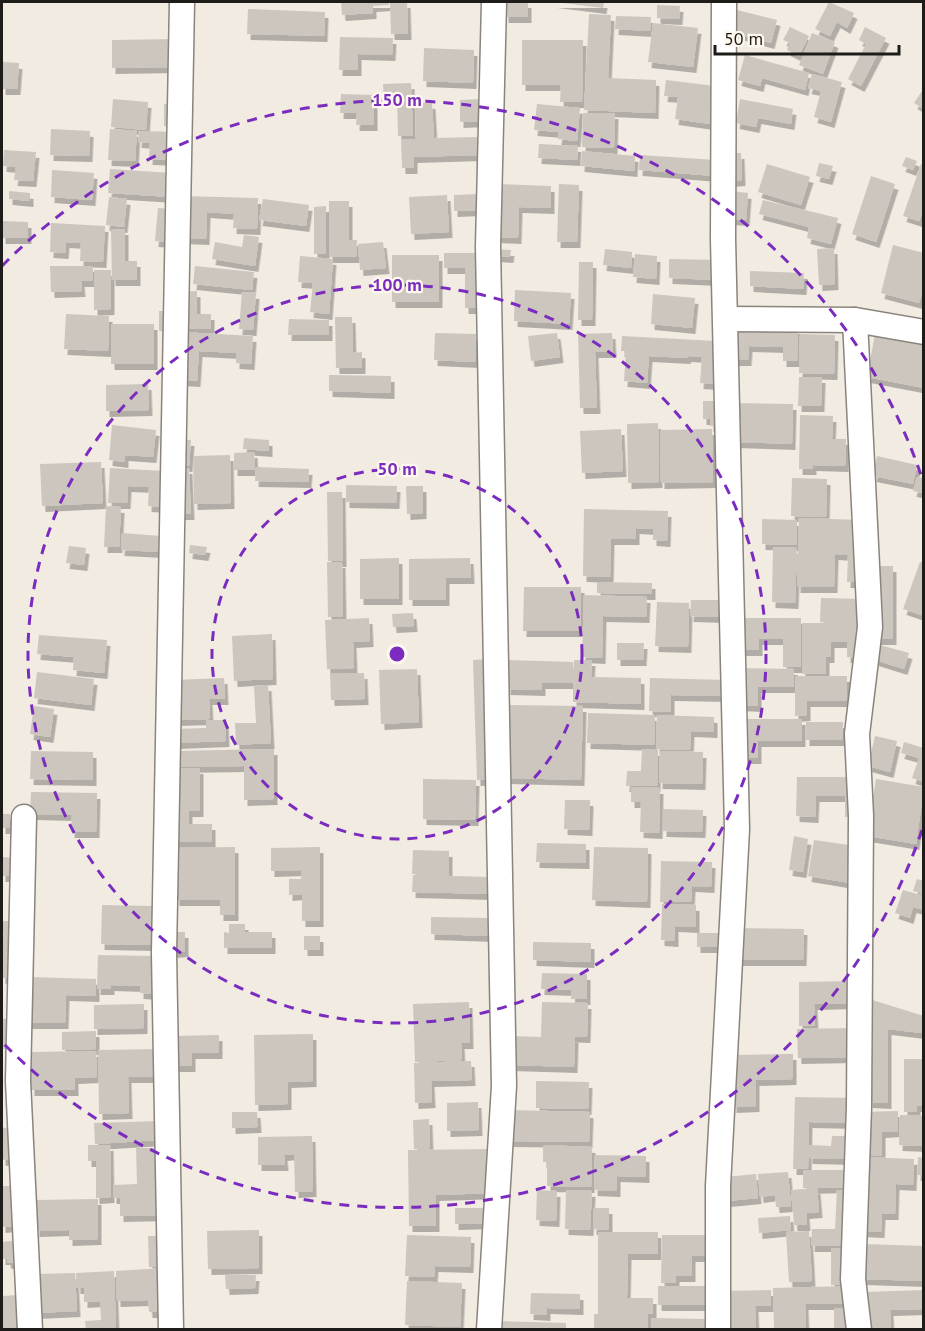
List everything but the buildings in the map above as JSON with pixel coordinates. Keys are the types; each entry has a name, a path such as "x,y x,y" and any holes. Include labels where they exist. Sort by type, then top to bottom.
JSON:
{"street":[{"path":"171,1329 164,953 182,2"},
{"path":"489,1329 504,1086 488,246 494,2"},
{"path":"718,1329 718,1186 737,829 723,239 724,2"},
{"path":"726,319 855,320 924,332"},
{"path":"855,320 870,627 857,734 861,816 859,1107 854,1279 859,1329"},
{"path":"24,817 18,1081 30,1329"}]}
